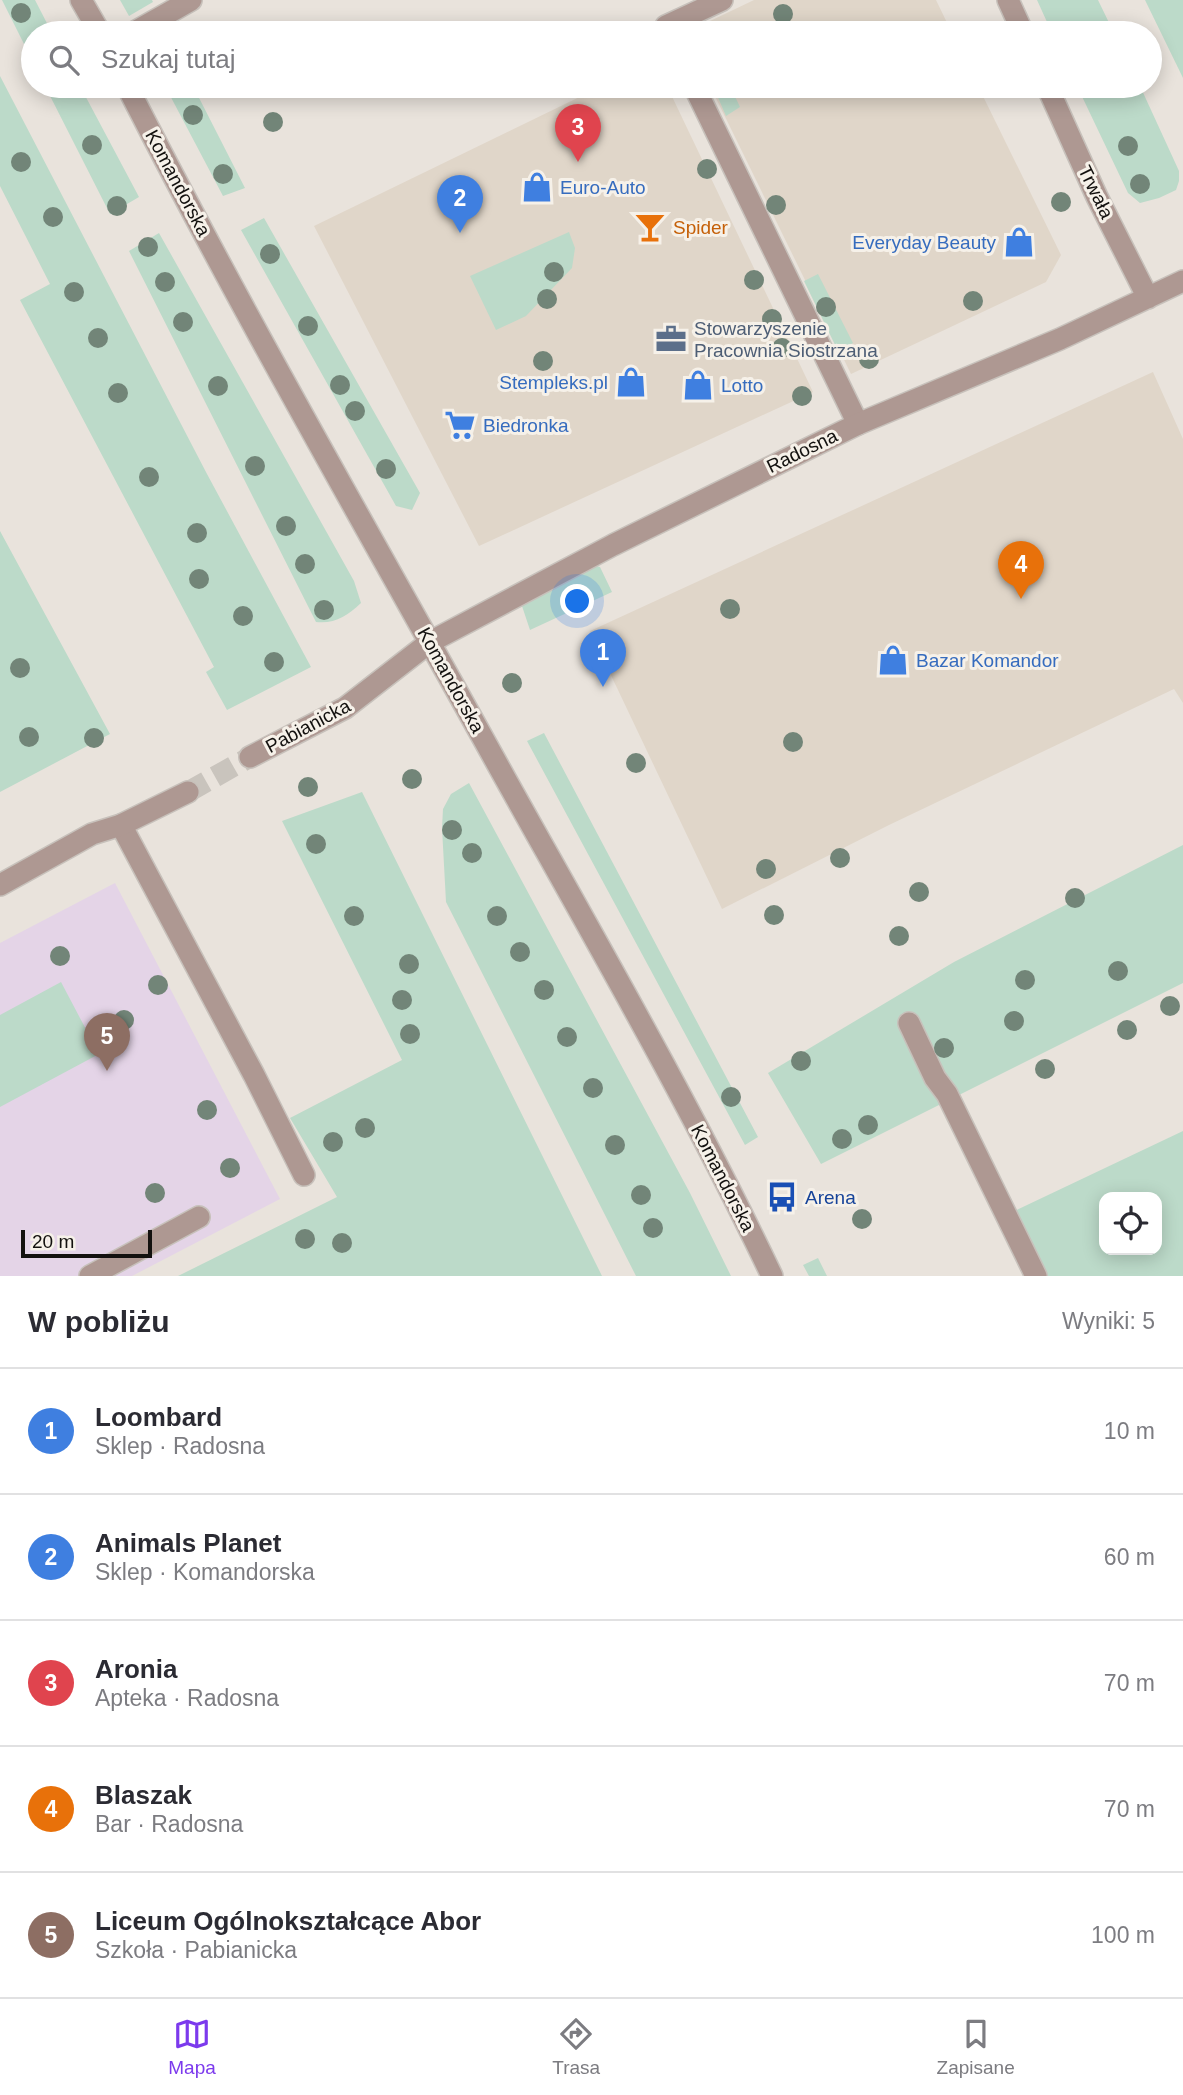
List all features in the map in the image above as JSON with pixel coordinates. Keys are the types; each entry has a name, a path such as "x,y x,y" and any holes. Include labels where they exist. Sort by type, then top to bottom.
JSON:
{"street":[{"path":"81,0 93,21"},
{"path":"154,21 191,0"},
{"path":"677,21 722,0"},
{"path":"1008,0 1018,21"},
{"name":"Komandorska","path":"133,98 181,191 626,993 772,1276"},
{"path":"700,98 858,424"},
{"name":"Trwała","path":"1052,98 1097,197 1148,298"},
{"name":"Radosna","path":"430,642 601,551 858,424 1060,339 1183,281"},
{"name":"Pabianicka","path":"250,757 345,708 430,642"},
{"path":"0,885 92,834 121,825 188,792"},
{"path":"121,825 304,1175"},
{"path":"909,1023 934,1077 947,1094 1036,1276"},
{"path":"90,1276 199,1217"}],"shaded area":[{"path":"754,0 936,0 946,21 710,21"},
{"path":"577,98 673,98 813,392 479,546 314,226"},
{"path":"716,98 984,98 1061,255 1046,282 851,374"},
{"name":"Bazar Komandor","path":"1153,372 1183,439 1183,703 1174,689 889,825 722,909 590,631"},
{"path":"115,883 280,1199 132,1276 0,1276 0,943"}],"green space":[{"path":"2,0 35,0 46,21 21,21 21,38"},
{"path":"120,0 152,0 153,2 129,16"},
{"path":"1037,0 1098,0 1108,21 1047,21"},
{"path":"1145,0 1183,0 1183,78 1162,35 1162,21 1155,21"},
{"path":"0,76 207,474 311,667 227,710 206,672 214,667 20,300 50,284 0,186"},
{"path":"51,98 86,98 139,197 110,214"},
{"path":"171,98 199,98 245,188 223,196"},
{"path":"718,98 736,98 740,107 726,116"},
{"path":"1083,98 1146,98 1179,171 1179,181 1176,190 1140,203 1128,193"},
{"path":"264,218 420,493 412,510 396,506 241,230"},
{"path":"569,232 575,248 572,268 526,316 496,330 470,276"},
{"path":"159,233 354,581 361,603 340,618 329,622 316,622 129,251"},
{"path":"818,274 853,343 838,351 804,281"},
{"path":"0,531 110,734 0,792"},
{"path":"593,565 600,567 612,592 530,630 521,603"},
{"path":"544,733 758,1137 745,1145 527,741"},
{"path":"469,783 690,1193 731,1276 636,1276 446,902 443,809 451,794"},
{"path":"362,792 602,1276 178,1276 337,1197 290,1118 402,1060 282,821"},
{"path":"1183,845 1183,983 821,1164 768,1073 954,962"},
{"path":"61,982 99,1054 0,1107 0,1015"},
{"path":"1183,1131 1183,1276 1029,1276 1002,1217"},
{"path":"818,1258 827,1276 809,1276 803,1265"}],"tunnel":[{"path":"188,792 250,757"}],"place":[{"name":"Aronia","path":"578,162"},
{"name":"Euro-Auto","path":"537,187"},
{"name":"Spider","path":"650,227"},
{"name":"Animals Planet","path":"460,233"},
{"name":"Everyday Beauty","path":"1019,242"},
{"name":"Stowarzyszenie Pracownia Siostrzana","path":"671,339"},
{"name":"Stempleks.pl","path":"631,382"},
{"name":"Lotto","path":"698,385"},
{"name":"Biedronka","path":"460,425"},
{"name":"Blaszak","path":"1021,599"},
{"name":"Bazar Komandor","path":"893,660"},
{"name":"Loombard","path":"603,687"},
{"name":"Liceum Ogólnokształcące Abor","path":"107,1071"},
{"name":"Arena","path":"782,1197"}]}
